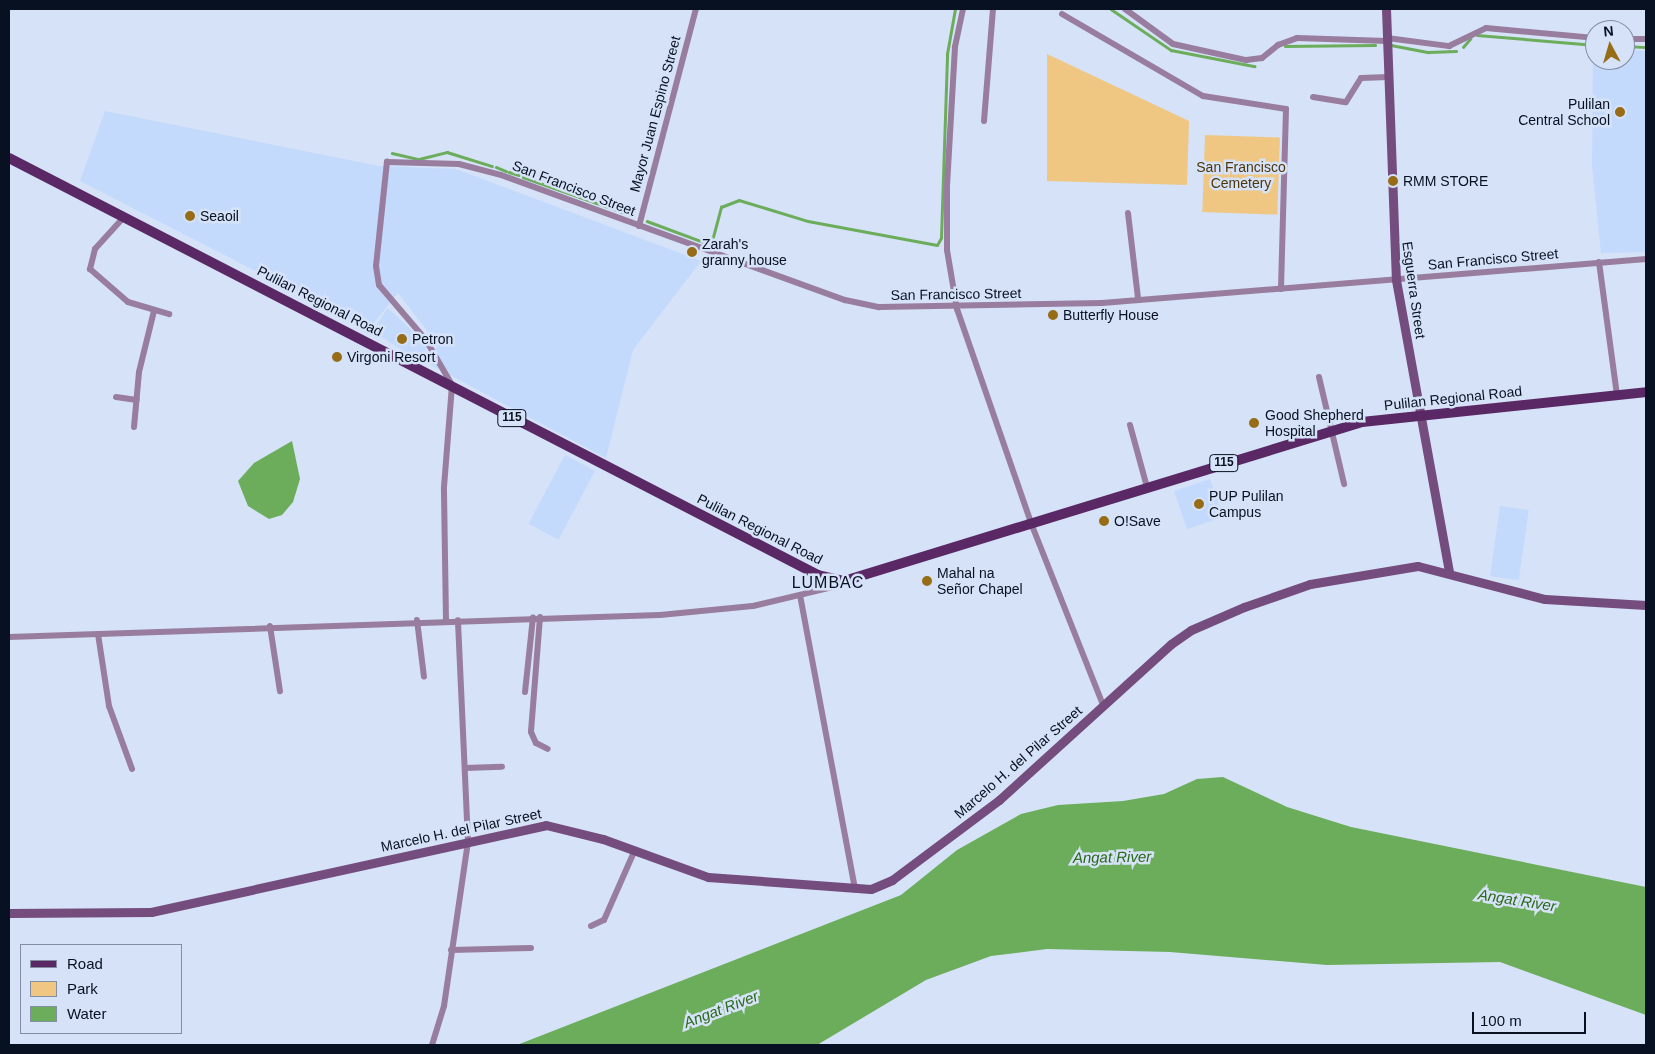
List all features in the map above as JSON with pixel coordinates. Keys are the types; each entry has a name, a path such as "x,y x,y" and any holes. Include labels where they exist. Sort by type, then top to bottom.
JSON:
{"main road":[{"name":"Pulilan Regional Road","path":"9,158 818,575 844,580 1332,431 1420,414 1646,392"}],"street":[{"name":"Mayor Juan Espino Street","path":"639,226 696,9"},
{"path":"963,9 955,47 948,179 947,250 957,309 1031,523 1103,705"},
{"path":"984,120 993,9"},
{"name":"Esguerra Street","path":"1386,9 1396,280 1449,571"},
{"path":"1128,10 1173,44 1246,60 1262,58 1278,45 1297,38 1387,39 1449,46 1486,28 1585,37"},
{"path":"1062,14 1202,96 1286,109 1281,289"},
{"path":"1313,97 1346,102 1361,78 1388,77"},
{"name":"San Francisco Street","path":"452,385 426,340 379,285 376,266 387,162 459,164 502,175 845,300 879,307 957,309 1281,289 1646,258"},
{"path":"1128,213 1138,298"},
{"path":"124,217 95,249 90,269 128,302 169,314"},
{"path":"1599,262 1617,394"},
{"path":"134,427 141,360 154,311"},
{"path":"1319,377 1344,484"},
{"path":"446,620 444,487 452,385"},
{"path":"116,397 137,400"},
{"path":"1130,425 1147,487"},
{"name":"Marcelo H. del Pilar Street","path":"9,913 151,912 529,827 558,826 708,877 871,889 892,880 968,824 1191,630 1244,607 1310,584 1418,566 1449,571 1546,599 1646,605"},
{"path":"9,638 417,620 731,610 800,595 844,580"},
{"path":"800,595 855,889"},
{"path":"525,692 537,617"},
{"path":"537,617 531,732 536,743 548,749"},
{"path":"417,620 424,676"},
{"path":"432,1045 444,1006 468,842 458,620"},
{"path":"270,626 280,691"},
{"path":"98,634 109,706 132,769"},
{"path":"464,768 502,767"},
{"path":"591,926 604,920 634,852"},
{"path":"451,950 532,948"}],"shaded area":[{"name":"Pulilan Central School","path":"1635,50 1646,51 1646,252 1601,253 1592,166 1593,70 1635,70"},
{"path":"105,111 379,166 456,169 701,261 633,350 606,458 427,363 438,345 398,293 369,329 80,181"},
{"name":"Petron","path":"388,308 428,346 419,361 372,331"},
{"path":"565,455 595,471 558,540 528,524"},
{"name":"PUP Pulilan Campus","path":"1210,479 1223,517 1187,529 1174,491"},
{"path":"1500,506 1529,510 1519,580 1490,576"}],"green space":[{"path":"1047,54 1189,121 1187,185 1047,181"},
{"name":"San Francisco Cemetery","path":"1205,135 1280,138 1277,215 1202,212"}],"water":[{"path":"292,441 300,479 293,502 282,515 269,519 248,506 238,481 254,463"},
{"name":"Angat River","path":"1223,777 1287,807 1351,827 1646,887 1646,1015 1500,962 1327,965 1170,952 1047,949 991,956 926,980 817,1045 517,1045 901,895 957,850 1021,814 1058,805 1123,801 1164,794 1197,779"}],"waterway":[{"path":"647,221 706,243 713,237 721,207 739,200 808,221 937,245 941,238 947,54 955,9"},
{"path":"1111,9 1171,50 1254,66"},
{"path":"1477,35 1585,44"},
{"path":"1463,47 1470,39"},
{"path":"1285,46 1375,45"},
{"path":"1391,45 1428,52 1456,51"},
{"path":"1635,46 1646,47"},
{"path":"392,153 419,159 447,152 492,166"},
{"path":"496,167 506,171"},
{"path":"509,172 519,175"},
{"path":"523,177 633,216"}],"place":[{"name":"Pulilan Central School","path":"1620,112"},
{"name":"RMM STORE","path":"1393,181"},
{"name":"Seaoil","path":"190,216"},
{"name":"Zarah's granny house","path":"692,252"},
{"name":"Butterfly House","path":"1053,315"},
{"name":"Petron","path":"402,339"},
{"name":"Virgoni Resort","path":"337,357"},
{"name":"Good Shepherd Hospital","path":"1254,423"},
{"name":"PUP Pulilan Campus","path":"1199,504"},
{"name":"O!Save","path":"1104,521"},
{"name":"Mahal na Señor Chapel","path":"927,581"}],"district":[{"name":"LUMBAC","path":"828,583"}]}
